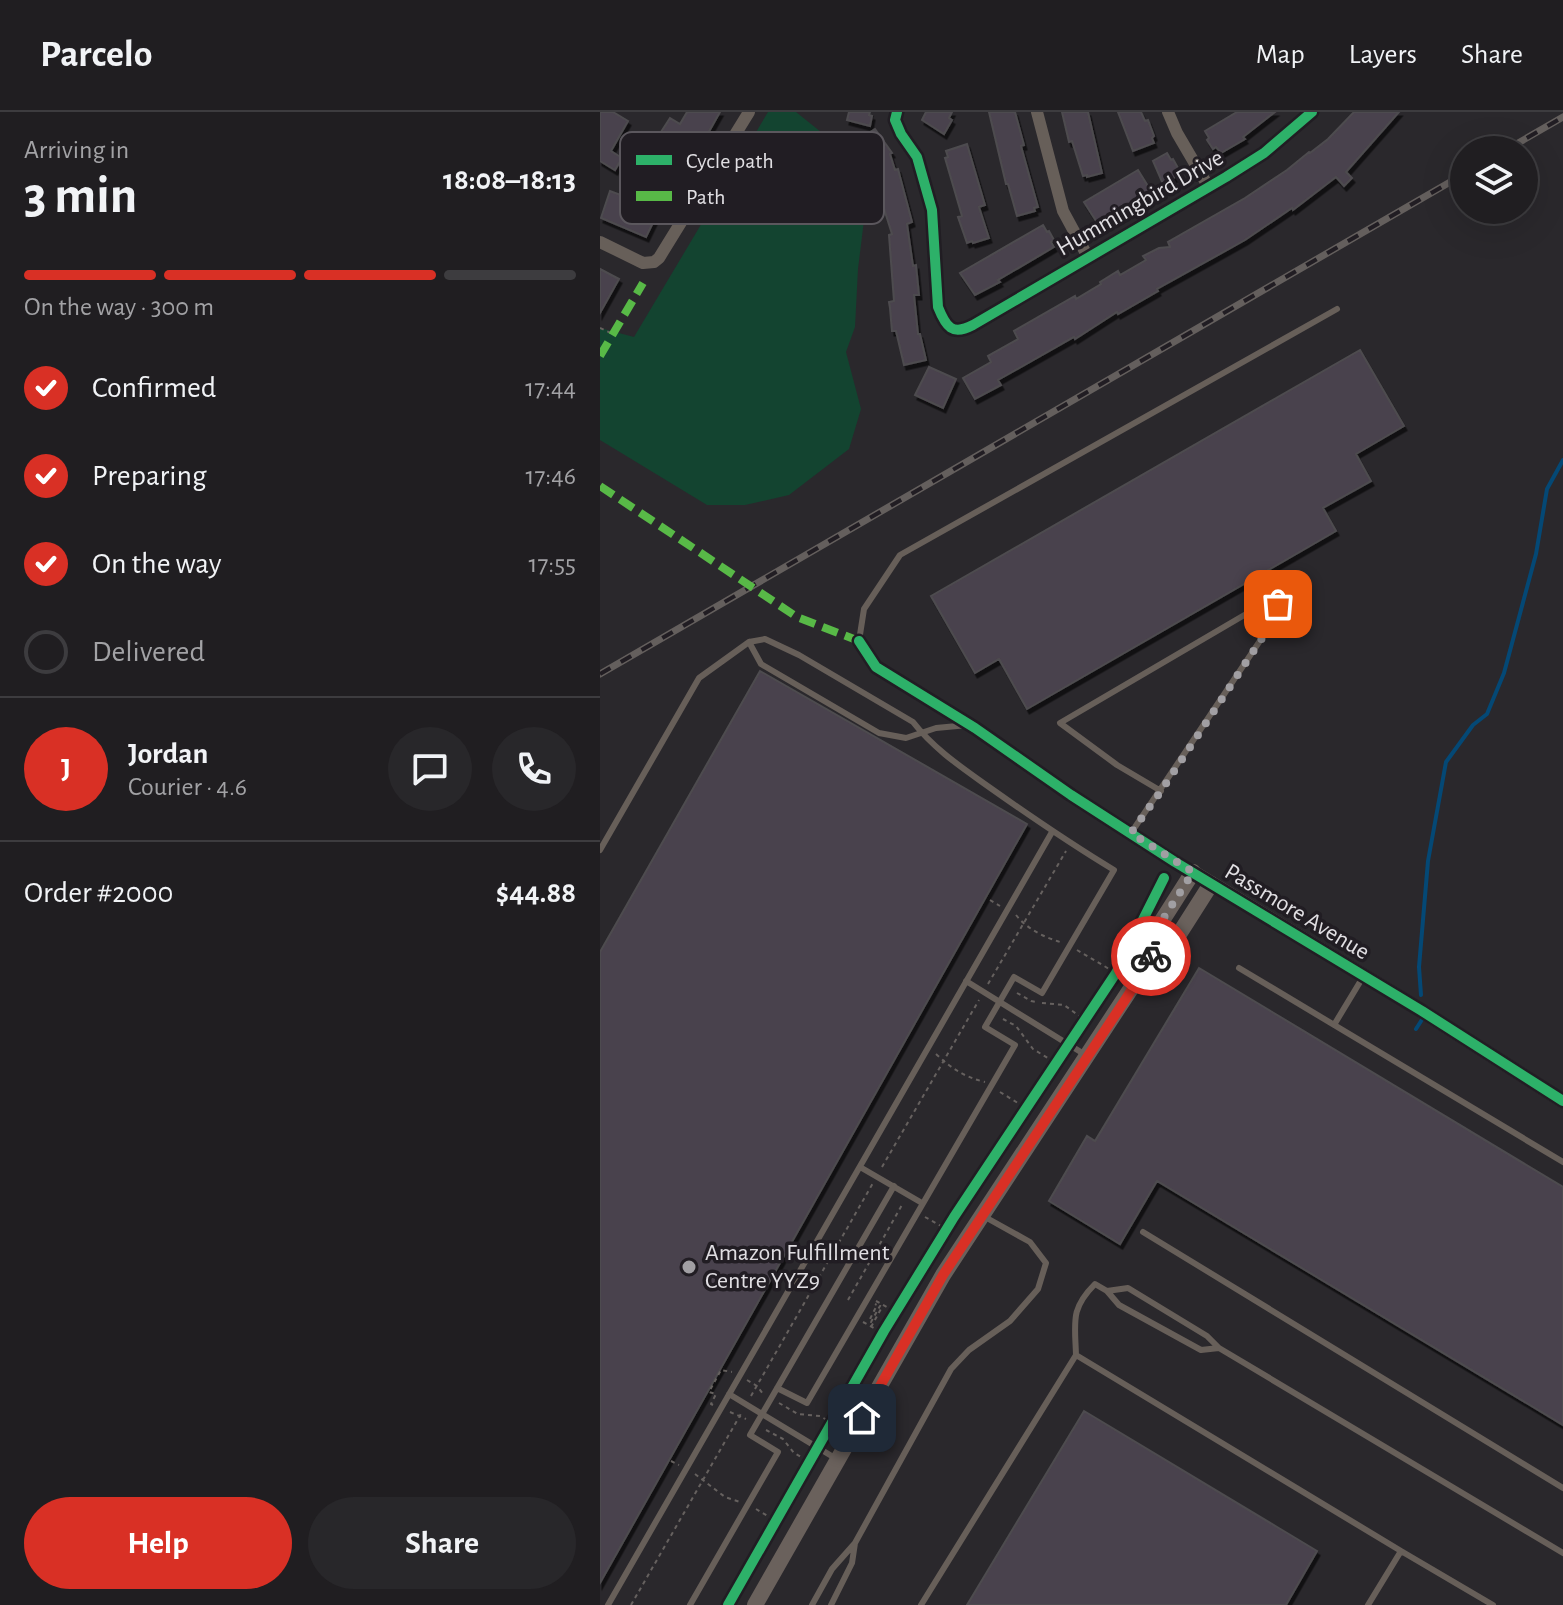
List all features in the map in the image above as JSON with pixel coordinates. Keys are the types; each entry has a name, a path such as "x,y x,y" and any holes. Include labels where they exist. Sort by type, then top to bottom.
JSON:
{"main road":[{"path":"1151,958 1151,938 1193,872"},
{"path":"755,1605 943,1275 1151,958 1169,950 1211,884"}],"street":[{"path":"737,132 749,112"},
{"name":"Hummingbird Drive","path":"897,112 895,120 917,157 932,210 938,307 943,319 955,331 964,330 1264,153 1312,112"},
{"path":"1037,112 1063,211 1088,257"},
{"path":"1168,112 1208,186"},
{"path":"600,242 643,263 654,262 681,224"},
{"name":"Passmore Avenue","path":"859,641 876,667 970,725 1071,795 1563,1101"}],"lane":[{"path":"859,641 864,609 900,555 1337,309"},
{"path":"1131,833 1161,791 1280,611 1278,604 1270,600 1060,723 1117,765 1161,791"},
{"path":"600,850 699,678 749,642 765,639 799,655 913,722 941,753 1052,832 1114,870 1042,993 1014,977 993,1013 985,1027 1015,1045 807,1403 777,1388"},
{"path":"749,642 761,664 879,733 906,738 936,728 970,725"},
{"path":"608,1605 1052,832"},
{"path":"1239,968 1563,1162"},
{"path":"1334,1025 1364,976"},
{"path":"966,981 1087,1056"},
{"path":"860,1167 922,1203"},
{"path":"690,1605 778,1452 750,1435 894,1186"},
{"path":"812,1605 832,1569 855,1543 951,1369 969,1350 1010,1321 1038,1289 1046,1263 1030,1242 982,1215"},
{"path":"1143,1232 1563,1488"},
{"path":"921,1605 1076,1355 1075,1313 1085,1294 1095,1284 1107,1291 1119,1305 1201,1350 1219,1348"},
{"path":"1107,1291 1128,1288 1207,1336 1219,1348 1563,1553"},
{"path":"1076,1355 1493,1605"},
{"path":"729,1394 838,1460"},
{"path":"831,1605 852,1563 855,1543"},
{"path":"1368,1605 1401,1551"}],"path":[{"path":"600,328 613,334"},
{"path":"631,1605 1070,843"},
{"path":"990,900 1046,937 1069,946 1116,973"},
{"path":"977,1004 1016,1026 1033,1049 1056,1063"},
{"path":"928,1048 966,1077 985,1082 1026,1108"},
{"path":"848,1300 902,1205"},
{"path":"867,1299 877,1305 869,1321 882,1307 871,1327"},
{"path":"878,1302 896,1312"},
{"path":"866,1324 883,1333"},
{"path":"740,1375 721,1370 709,1392 716,1394 711,1404 740,1415 783,1439 794,1453 810,1462"},
{"path":"671,1461 686,1468 725,1497 748,1504 776,1521"}],"green space":[{"path":"768,112 796,112 821,132 756,132"},
{"path":"701,224 864,224 855,327 846,352 861,409 849,449 789,495 745,505 707,505 600,440 600,328 634,337"}],"building":[{"path":"600,112 613,112 628,121 611,151 620,157 620,161 615,170 600,161"},
{"path":"687,112 720,112 709,132 661,132 670,118 680,124"},
{"path":"849,112 870,112 870,126 847,120"},
{"path":"926,112 952,112 949,118 952,120 944,134 922,120"},
{"path":"989,112 1015,112 1038,207 1034,208 1035,211 1017,216"},
{"path":"1062,112 1088,112 1102,173 1083,176 1072,141 1069,142"},
{"path":"1118,112 1141,112 1145,121 1148,120 1154,143 1133,151"},
{"path":"1237,112 1275,112 1243,137 1245,139 1221,153 1216,147 1213,149 1205,131"},
{"path":"1354,112 1399,112 1346,172 1352,178 1344,186 1336,177 1293,210 1245,240 998,380 1001,385 975,399 963,378 991,362 988,356 1018,339 1014,331 1075,296 1076,299 1118,271 1120,275 1146,260 1143,256 1159,248 1170,247 1168,242 1287,170 1328,139"},
{"path":"884,142 892,153 895,170 898,169 912,222 907,224 919,295 914,295 918,334 926,360 904,365 896,331 892,331 889,302 894,301 889,235 892,234 884,209"},
{"path":"967,144 985,205 979,207 989,238 973,243 967,243 958,217 962,216 945,158 948,157 946,151"},
{"path":"1167,153 1178,168 1174,171 1177,176 1163,184 1153,161"},
{"path":"1138,170 1151,191 1098,224 1084,202"},
{"path":"610,191 620,195 620,224 652,224 646,237 601,218"},
{"path":"1043,225 1054,240 1051,242 1054,247 975,295 960,273"},
{"path":"600,269 619,279 600,313"},
{"path":"1360,350 1404,426 1356,454 1371,481 1323,508 1336,531 1027,709 999,659 975,673 931,596"},
{"path":"929,367 956,379 943,408 915,395"},
{"name":"Amazon Fulfillment Centre YYZ9","path":"760,671 1027,824 600,1583 600,952"},
{"path":"1199,968 1563,1187 1563,1425 1157,1181 1120,1244 1049,1201 1087,1136 1095,1141"},
{"path":"1084,1411 1317,1551 1286,1605 967,1605"}],"waterway":[{"path":"1421,995 1419,967 1428,861 1446,762 1473,725 1487,714 1504,673 1536,554 1547,489 1563,460"},
{"path":"1416,1029 1423,1018"}],"railway":[{"path":"1530,136 1563,117"},
{"path":"600,674 1450,182"}],"marked path":[{"path":"600,356 643,283"},
{"path":"600,486 797,617 859,641"}],"cycle path":[{"path":"897,112 895,120 917,157 932,210 938,307 947,324 960,330 1226,177 1264,153 1312,112"},
{"path":"859,641 876,667 975,728 1071,795 1563,1101"},
{"path":"728,1605 884,1331 954,1217 1116,973 1164,878"}],"way so far":[{"path":"1151,956 1151,938 1193,872 1131,833 1280,611 1278,604"}],"place":[{"name":"Amazon Fulfillment Centre YYZ9","path":"689,1267"}],"route":[{"path":"862,1418 943,1275 1151,956"}]}
